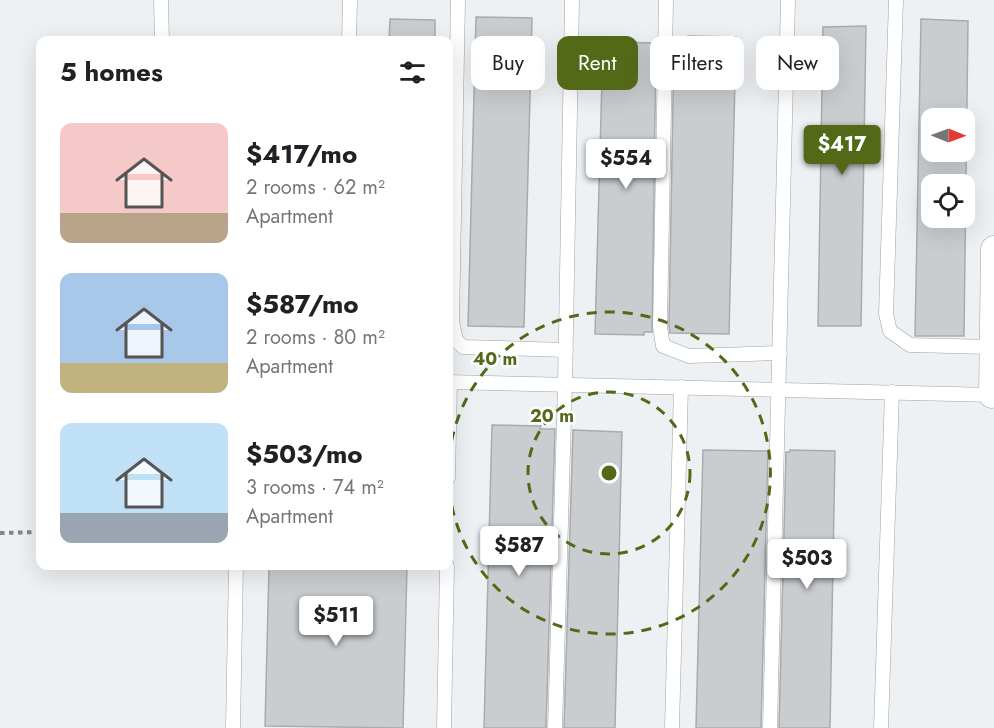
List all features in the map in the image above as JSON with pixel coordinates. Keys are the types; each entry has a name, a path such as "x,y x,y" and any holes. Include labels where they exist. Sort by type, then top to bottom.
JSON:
{"street":[{"path":"993,395 994,249"}],"lane":[{"path":"161,0 162,36"},
{"path":"349,36 350,0"},
{"path":"453,268 458,0"},
{"path":"555,728 566,350 572,0"},
{"path":"666,0 660,327 663,346 689,356 780,353"},
{"path":"770,728 788,0"},
{"path":"896,0 886,314 890,331 910,345 992,347"},
{"path":"453,326 456,340 463,347 566,350"},
{"path":"453,382 993,395"},
{"path":"672,728 681,387"},
{"path":"881,728 892,392"},
{"path":"233,728 236,570"},
{"path":"444,728 447,570"}],"path":[{"path":"0,533 36,532"}],"building":[{"path":"476,17 532,18 532,36 476,36"},
{"path":"390,19 435,20 435,36 389,36"},
{"path":"921,19 968,21 967,108 921,108 921,162 966,162 966,174 921,174 921,228 965,228 964,336 915,336"},
{"path":"866,26 861,326 818,326 822,90 839,90 839,36 823,36 823,27"},
{"path":"638,43 650,43 650,90 655,90 652,332 644,332 644,335 595,334 602,90 638,90"},
{"path":"474,90 530,90 524,327 468,326"},
{"path":"673,90 735,90 729,334 670,333"},
{"path":"492,425 541,426 540,429 555,429 546,728 484,728"},
{"path":"573,430 622,432 615,728 564,728"},
{"path":"703,450 768,451 761,728 696,728"},
{"path":"790,450 835,451 830,728 779,728 786,452"},
{"path":"269,570 407,570 403,728 265,726"}]}
